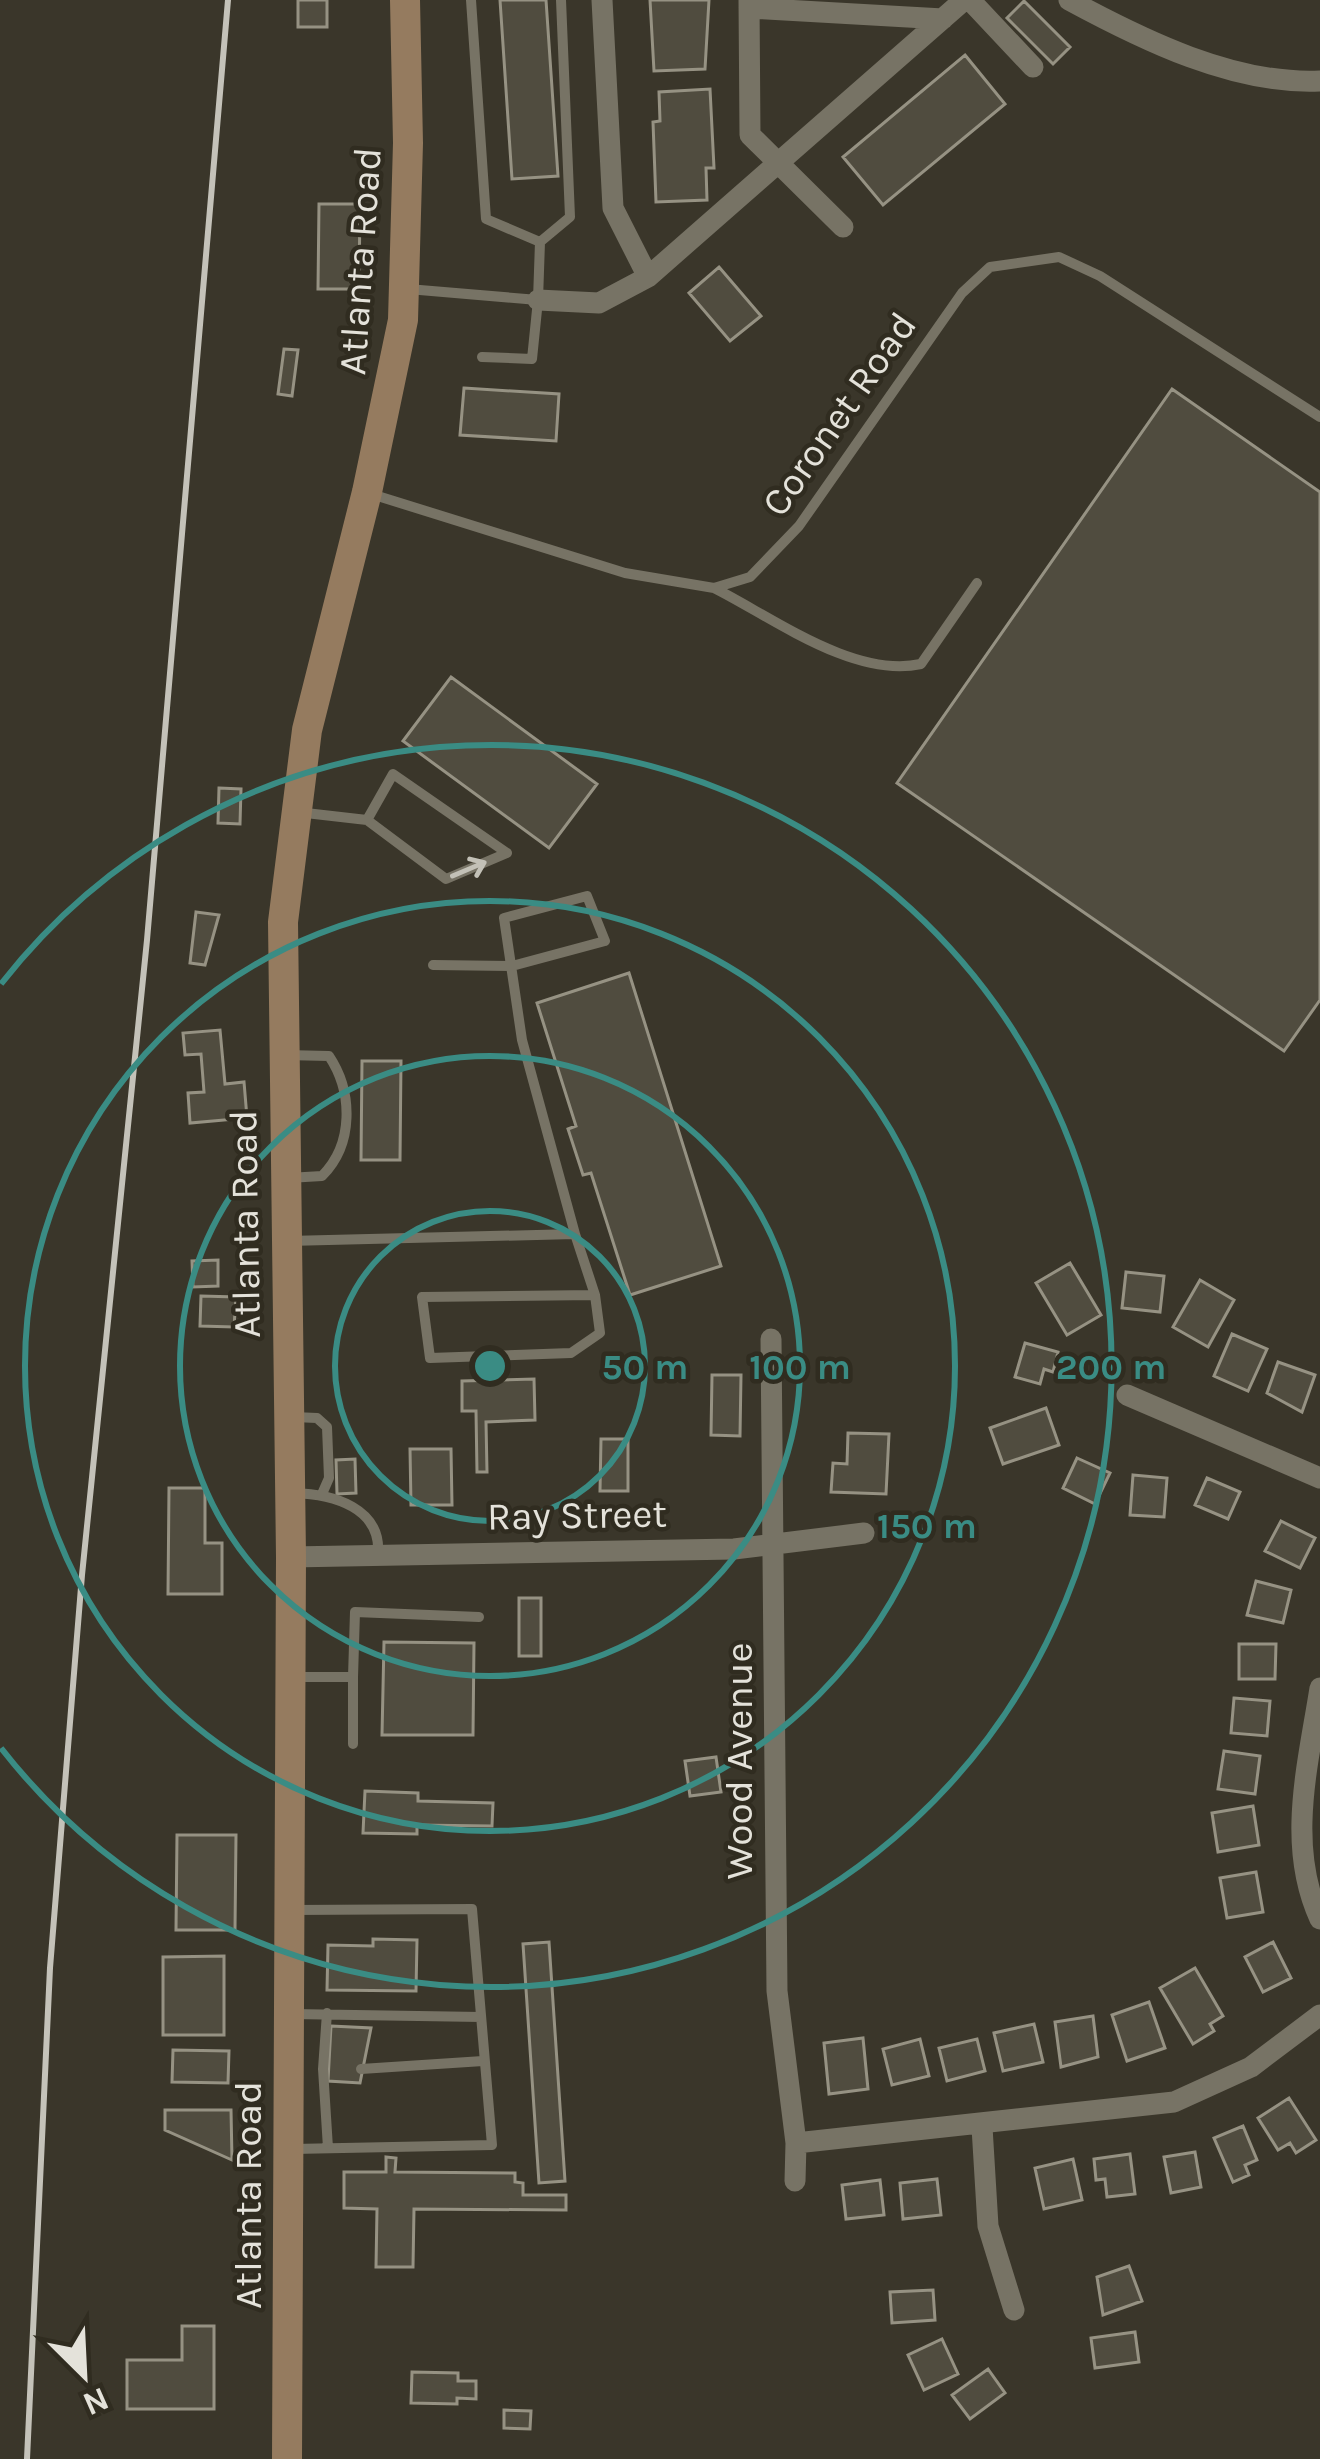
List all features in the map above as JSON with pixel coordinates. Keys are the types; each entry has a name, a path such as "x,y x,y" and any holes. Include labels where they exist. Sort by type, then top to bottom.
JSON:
{"main road":[{"name":"Atlanta Road","path":"287,2459 291,1557 283,922 307,730 392,383 404,289 405,0"}],"street":[{"path":"602,0 613,208 648,277"},
{"path":"538,300 599,303 648,277 967,0 1033,67"},
{"path":"1069,0 1143,40 1284,83 1320,81"},
{"path":"843,227 750,135 749,4 943,19"},
{"name":"Wood Avenue","path":"771,1339 777,1990 796,2143 795,2182"},
{"path":"1127,1395 1320,1478"},
{"name":"Ray Street","path":"291,1557 774,1545 864,1533"},
{"path":"1320,1688 1301,1810 1303,1860 1320,1919"},
{"path":"796,2143 982,2127 1174,2102 1251,2067 1320,2015"},
{"path":"982,2127 988,2226 1014,2310"}],"lane":[{"path":"471,0 486,219 540,242"},
{"path":"482,357 532,359 540,242 569,217 561,0"},
{"name":"Coronet Road","path":"714,588 750,577 773,558 962,293 990,267 1059,257 1100,276 1320,417"},
{"path":"404,289 538,300"},
{"path":"367,492 626,573 714,588 876,664 904,668 921,664 977,584"},
{"path":"294,812 367,820 446,880 507,853 392,774 367,820"},
{"path":"433,965 512,966 605,941 587,896 503,918 512,966 522,1040 595,1295 600,1333 572,1353 430,1358 422,1298 595,1295"},
{"path":"282,1054 328,1056 344,1085 346,1141 338,1160 322,1176 284,1179"},
{"path":"284,1240 575,1234"},
{"path":"288,1417 317,1418 327,1427 328,1478 322,1494"},
{"path":"289,1493 322,1494 378,1526 379,1555"},
{"path":"353,1744 355,1612 479,1617"},
{"path":"290,1677 353,1677"},
{"path":"286,2149 493,2145 472,1909 288,1910"},
{"path":"327,2013 328,2147"},
{"path":"287,2014 481,2017"},
{"path":"361,2069 483,2061"},
{"path":"286,2071 326,2070"}],"building":[{"path":"298,0 327,0 327,27 298,27"},
{"path":"500,0 546,0 558,176 512,179"},
{"path":"650,0 709,0 705,69 654,71"},
{"path":"1024,1 1070,47 1053,64 1007,18"},
{"path":"965,55 1005,104 883,205 843,157"},
{"path":"710,89 714,168 706,168 707,200 656,202 653,122 660,121 659,92"},
{"path":"319,204 360,204 359,289 318,289"},
{"path":"719,267 761,316 730,341 689,293"},
{"path":"284,349 298,350 292,396 278,394"},
{"path":"464,388 559,394 556,441 460,435"},
{"path":"1172,389 1320,492 1320,1000 1284,1051 897,783"},
{"path":"451,677 597,784 549,848 403,741"},
{"path":"219,788 241,789 240,824 218,823"},
{"path":"196,912 219,915 205,965 190,963"},
{"path":"629,973 721,1266 630,1295 591,1173 583,1175 568,1129 576,1126 537,1003"},
{"path":"220,1030 225,1084 244,1082 247,1118 190,1123 188,1093 204,1092 201,1054 185,1055 183,1033"},
{"path":"362,1061 401,1061 400,1160 361,1160"},
{"path":"218,1260 218,1286 193,1287 192,1261"},
{"path":"1070,1263 1101,1315 1067,1335 1036,1283"},
{"path":"1126,1272 1164,1276 1160,1312 1122,1308"},
{"path":"1200,1280 1234,1300 1208,1347 1173,1327"},
{"path":"201,1296 236,1297 234,1327 200,1326"},
{"path":"1232,1334 1267,1349 1248,1391 1214,1376"},
{"path":"1025,1343 1058,1352 1053,1372 1044,1369 1040,1384 1015,1377"},
{"path":"1278,1362 1315,1375 1302,1412 1267,1393"},
{"path":"712,1375 741,1375 740,1436 711,1435"},
{"path":"534,1379 535,1420 486,1422 487,1472 477,1472 476,1411 462,1411 462,1381"},
{"path":"1046,1408 1059,1445 1003,1464 990,1428"},
{"path":"848,1433 889,1434 886,1494 831,1492 833,1463 847,1464"},
{"path":"601,1439 628,1439 628,1491 600,1491"},
{"path":"410,1449 451,1449 452,1505 411,1505"},
{"path":"1077,1458 1110,1473 1095,1504 1063,1488"},
{"path":"355,1459 356,1493 337,1494 336,1460"},
{"path":"1133,1475 1167,1478 1164,1517 1130,1515"},
{"path":"1207,1478 1240,1492 1228,1519 1195,1505"},
{"path":"169,1488 205,1488 205,1543 222,1543 222,1594 168,1594"},
{"path":"1281,1521 1315,1538 1300,1568 1265,1551"},
{"path":"1256,1581 1291,1590 1283,1623 1247,1615"},
{"path":"519,1598 541,1598 541,1656 519,1656"},
{"path":"384,1642 474,1643 473,1735 382,1735"},
{"path":"1239,1644 1276,1644 1275,1679 1239,1679"},
{"path":"1234,1698 1270,1701 1267,1736 1231,1733"},
{"path":"1224,1751 1260,1756 1255,1794 1218,1789"},
{"path":"716,1757 721,1792 690,1796 685,1761"},
{"path":"365,1791 418,1793 418,1801 493,1803 492,1826 417,1825 417,1834 363,1833"},
{"path":"1253,1806 1259,1845 1218,1852 1212,1813"},
{"path":"177,1835 236,1835 235,1930 176,1930"},
{"path":"1256,1872 1263,1912 1227,1918 1220,1878"},
{"path":"373,1939 417,1940 416,1991 327,1990 328,1945 373,1946"},
{"path":"549,1942 565,2181 539,2183 523,1944"},
{"path":"1273,1942 1291,1978 1263,1992 1245,1957"},
{"path":"224,1956 224,2035 163,2035 163,1957"},
{"path":"1195,1968 1223,2016 1210,2024 1214,2031 1193,2044 1160,1988"},
{"path":"1149,2002 1165,2048 1127,2061 1112,2015"},
{"path":"1093,2016 1098,2057 1061,2067 1055,2022"},
{"path":"1034,2024 1043,2062 1003,2071 994,2033"},
{"path":"331,2026 371,2028 360,2083 328,2081"},
{"path":"863,2038 868,2089 829,2094 824,2043"},
{"path":"920,2039 929,2076 892,2085 883,2049"},
{"path":"977,2039 985,2071 947,2081 939,2048"},
{"path":"173,2050 229,2051 228,2083 172,2082"},
{"path":"1289,2098 1316,2140 1296,2153 1290,2143 1278,2150 1258,2118"},
{"path":"165,2110 231,2110 232,2160 165,2130"},
{"path":"1243,2126 1257,2160 1245,2165 1249,2175 1233,2182 1214,2138"},
{"path":"1195,2152 1201,2187 1171,2193 1164,2157"},
{"path":"1130,2154 1135,2194 1107,2197 1105,2179 1096,2180 1094,2159"},
{"path":"386,2157 396,2158 395,2172 515,2173 515,2182 523,2183 523,2195 566,2195 566,2210 414,2209 413,2267 376,2267 377,2209 344,2208 344,2172 386,2172"},
{"path":"1073,2159 1082,2200 1044,2209 1035,2168"},
{"path":"937,2179 941,2215 903,2219 900,2183"},
{"path":"880,2180 884,2215 846,2219 842,2185"},
{"path":"1129,2266 1142,2301 1103,2315 1097,2277"},
{"path":"933,2290 935,2320 892,2323 890,2292"},
{"path":"182,2326 214,2326 214,2409 127,2409 127,2360 182,2360"},
{"path":"1135,2332 1139,2362 1095,2368 1091,2338"},
{"path":"942,2339 958,2374 924,2390 908,2355"},
{"path":"988,2369 1005,2393 970,2419 952,2395"},
{"path":"412,2372 458,2373 458,2381 476,2381 476,2399 457,2398 457,2404 411,2403"},
{"path":"504,2410 531,2411 530,2429 504,2428"}],"railway":[{"path":"27,2459 50,1968 82,1575 147,940 228,0"}]}
